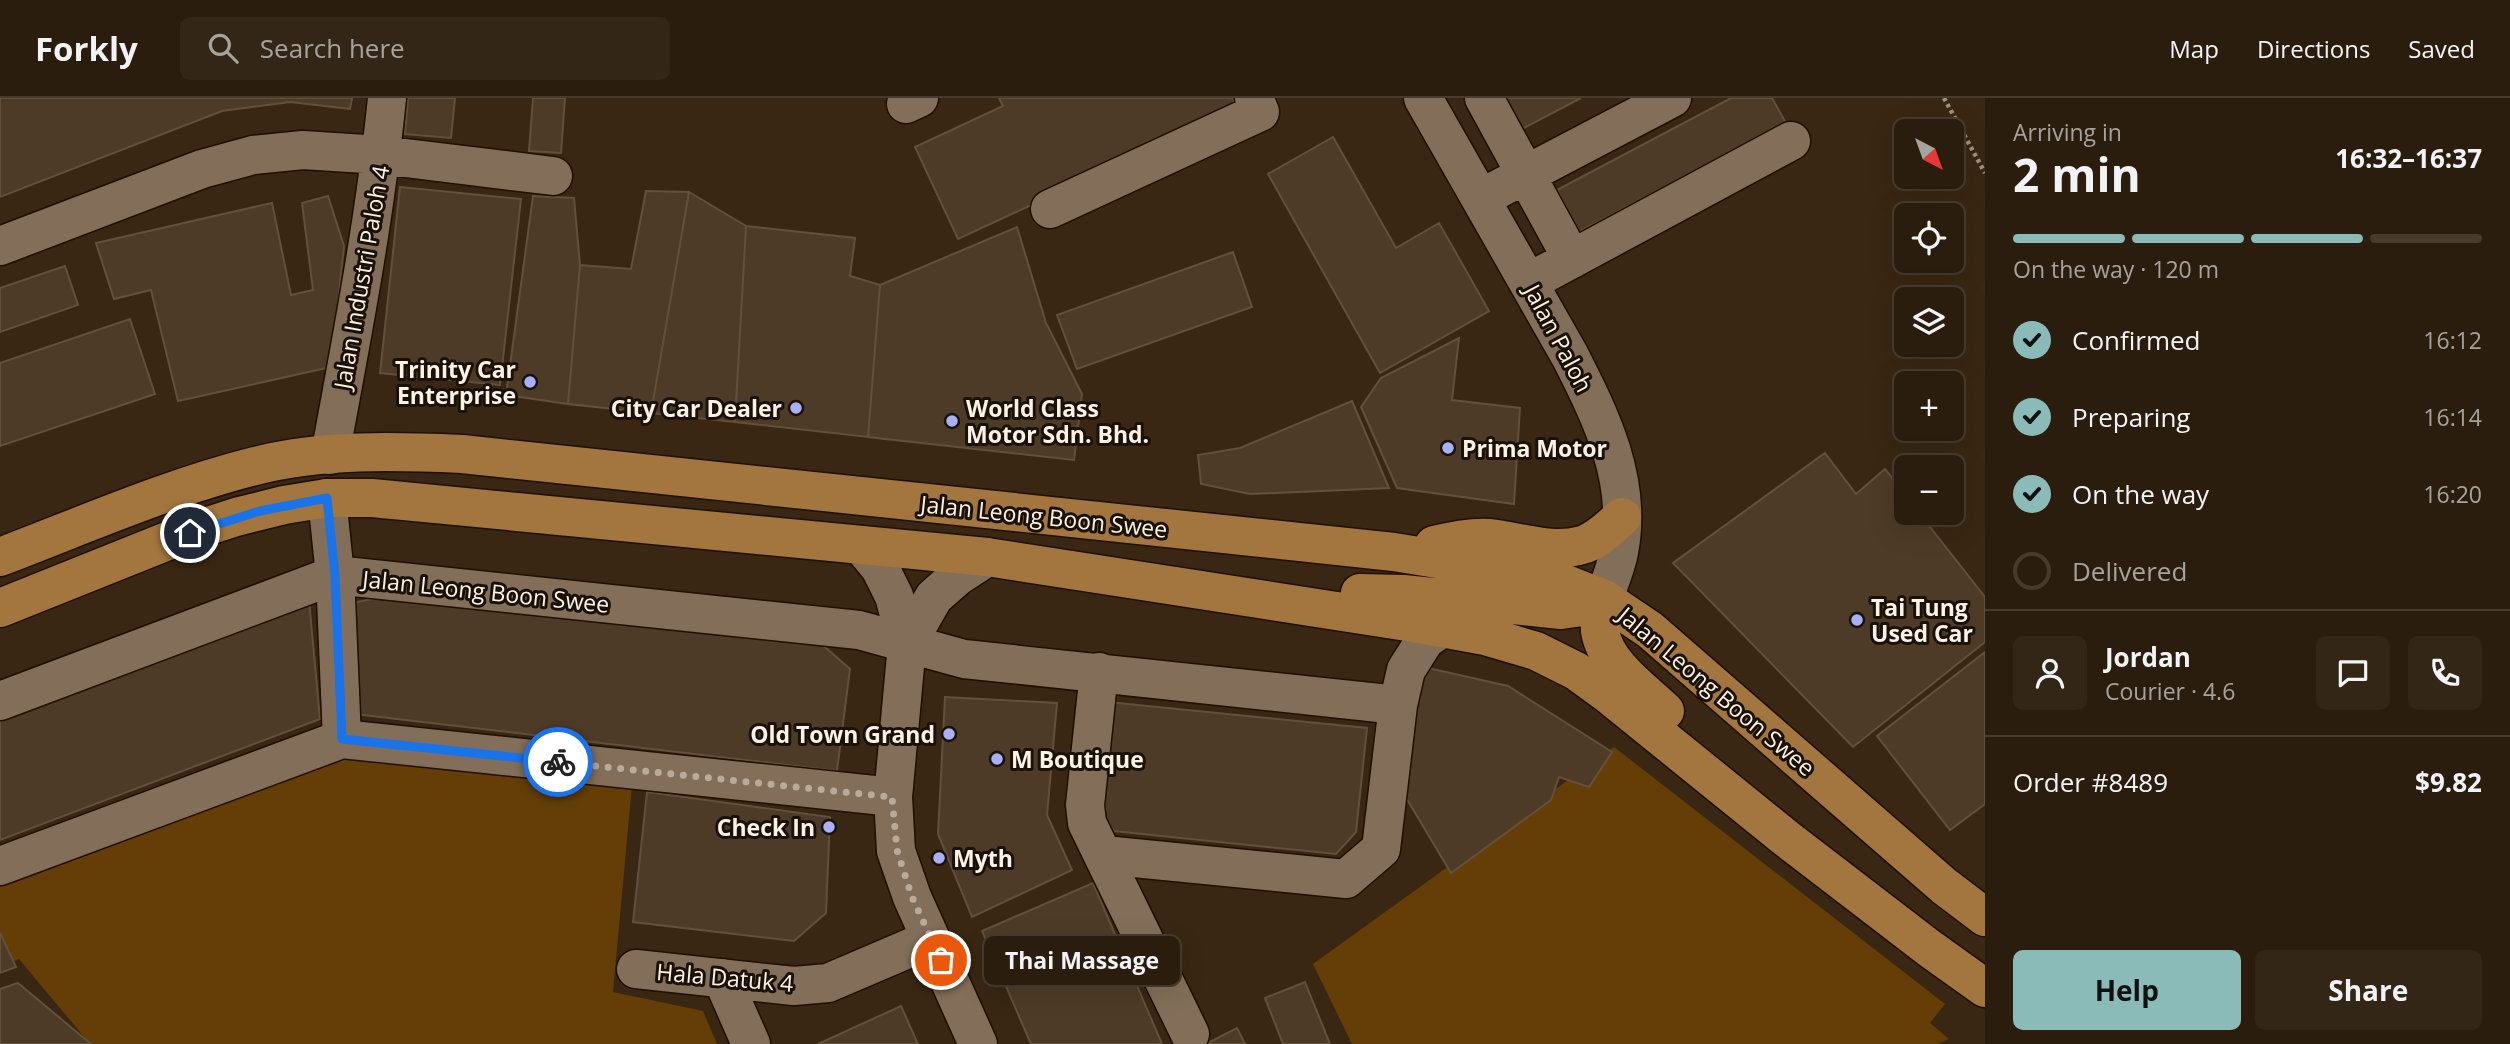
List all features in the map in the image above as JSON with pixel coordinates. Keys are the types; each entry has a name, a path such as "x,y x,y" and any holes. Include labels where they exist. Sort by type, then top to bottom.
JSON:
{"main road":[{"name":"Jalan Leong Boon Swee","path":"0,557 191,485 258,465 330,455 398,451 462,454 1394,552 1548,577 1604,599 1650,630 1944,886 1985,917"},
{"name":"Jalan Leong Boon Swee","path":"0,608 190,533 260,511 327,498 372,498 987,557 1226,592 1485,636 1536,651 1576,671 1787,839 1985,988"},
{"path":"1394,552 1465,539 1488,538 1556,548 1582,545 1601,535 1622,517"},
{"path":"1226,592 1404,594 1561,610 1582,607 1604,599 1600,631 1616,664 1673,718 1787,839"}],"street":[{"name":"Jalan Industri Paloh 4","path":"330,455 381,155 387,98"},
{"path":"1050,209 1260,112 1254,98"},
{"path":"1484,98 1572,259"},
{"path":"1481,198 1672,98"},
{"name":"Jalan Paloh","path":"1426,99 1570,356 1603,428 1622,491 1619,552 1604,599"},
{"path":"1529,282 1791,141"},
{"path":"0,246 202,169 253,155 303,150 381,155 553,176"},
{"path":"327,498 335,575 342,739"},
{"path":"861,545 880,568 894,596 907,644 892,797 897,850 912,897 978,1044"},
{"path":"907,644 934,597 958,576 987,557"},
{"name":"Jalan Leong Boon Swee","path":"0,701 335,575 859,630 964,659 1398,705"},
{"path":"1104,855 1346,879 1381,849 1398,705 1406,670 1425,640 1442,628"},
{"path":"1099,672 1085,805 1087,823 1190,1034"},
{"path":"0,866 342,739 892,797"},
{"name":"Hala Datuk 4","path":"636,969 793,986 828,983 931,939"},
{"path":"722,978 751,1044"}],"path":[{"path":"1944,98 1985,173"}],"shaded area":[{"path":"1614,747 1945,1004 1930,1023 1949,1039 1937,1044 1352,1044 1313,964"},
{"path":"332,758 632,785 613,992 703,1011 717,1044 90,1044 19,959 0,968 0,880"}],"building":[{"path":"0,98 352,98 350,109 290,102 222,111 0,197"},
{"path":"408,98 455,98 451,138 405,134"},
{"path":"533,98 565,98 561,153 529,151"},
{"path":"999,98 1233,98 1238,109 958,239 915,147 1003,106"},
{"path":"1503,98 1581,98 1520,130"},
{"path":"1731,98 1772,98 1786,123 1579,232 1557,190"},
{"path":"1333,137 1396,248 1439,223 1489,311 1380,373 1268,174"},
{"path":"400,187 521,199 500,385 380,373"},
{"path":"646,191 689,192 651,413 568,404 580,265 631,269"},
{"path":"689,192 746,226 735,422 651,413"},
{"path":"328,196 344,246 331,367 178,401 151,290 114,299 96,243 272,203 291,295 313,290 302,203"},
{"path":"533,196 574,198 580,265 568,404 506,395"},
{"path":"746,226 855,238 850,276 880,285 868,437 735,422"},
{"path":"1017,227 1046,323 1082,394 1074,460 868,437 880,285"},
{"path":"1233,252 1252,307 1077,369 1057,315"},
{"path":"65,266 78,305 0,332 0,288"},
{"path":"130,319 155,394 0,446 0,363"},
{"name":"Prima Motor","path":"1459,338 1452,400 1520,408 1514,504 1397,488 1361,407 1381,378"},
{"path":"1352,401 1389,488 1250,494 1201,484 1198,455 1240,448"},
{"name":"Tai Tung Used Car","path":"1825,453 1856,494 1885,469 1894,480 1894,525 1928,525 1985,597 1985,642 1853,747 1673,563"},
{"path":"406,593 818,641 850,669 837,771 355,714 351,603"},
{"path":"309,600 320,719 0,840 0,716"},
{"path":"1985,652 1985,804 1950,830 1877,736"},
{"path":"1419,666 1508,686 1612,752 1589,787 1559,777 1551,800 1451,873 1405,796"},
{"name":"M Boutique","path":"945,697 1057,703 1047,815 1072,870 972,917 938,834"},
{"path":"1108,702 1367,728 1356,832 1336,854 1113,831 1098,803"},
{"path":"647,792 830,817 826,913 794,941 633,922"},
{"path":"1093,883 1162,1044 1031,1044 982,931"},
{"path":"0,933 16,967 0,973"},
{"path":"1305,982 1330,1044 1283,1044 1265,998"},
{"path":"18,983 91,1044 0,1044 0,989"},
{"path":"901,1006 918,1044 818,1044"},
{"path":"1237,1028 1245,1044 1206,1044"}],"way so far":[{"path":"558,762 892,797 897,850 912,897 941,960"}],"place":[{"name":"Trinity Car Enterprise","path":"530,382"},
{"name":"City Car Dealer","path":"796,408"},
{"name":"World Class Motor Sdn. Bhd.","path":"952,421"},
{"name":"Prima Motor","path":"1448,448"},
{"name":"Tai Tung Used Car","path":"1857,620"},
{"name":"Old Town Grand","path":"949,734"},
{"name":"M Boutique","path":"997,759"},
{"name":"Check In","path":"829,827"},
{"name":"Myth","path":"939,858"},
{"name":"Thai Massage","path":"941,960"}],"route":[{"path":"190,533 236,517 327,498 335,575 342,739 558,762"}]}
